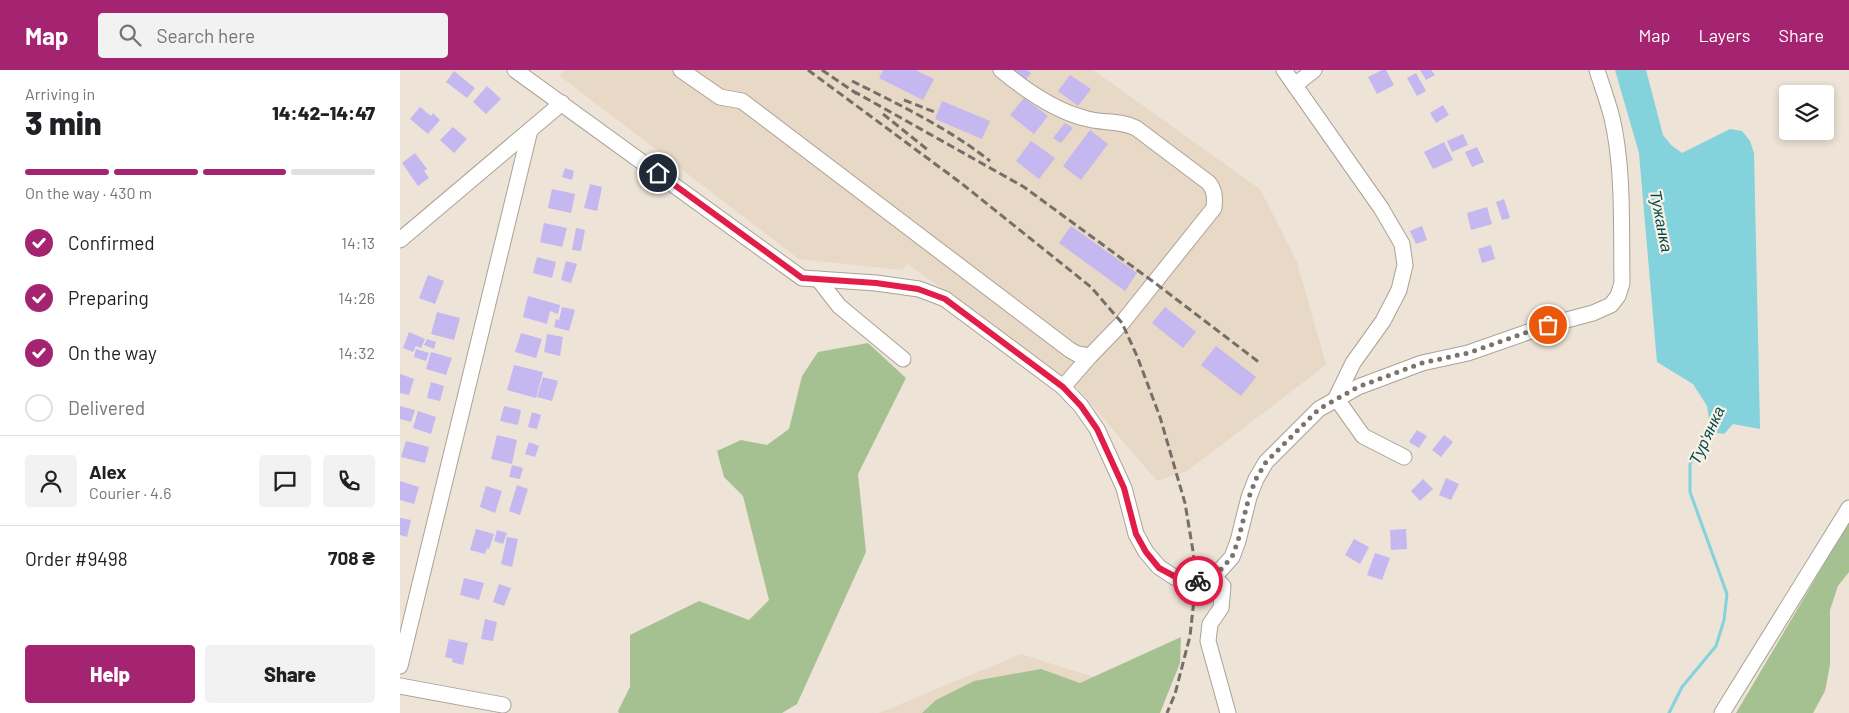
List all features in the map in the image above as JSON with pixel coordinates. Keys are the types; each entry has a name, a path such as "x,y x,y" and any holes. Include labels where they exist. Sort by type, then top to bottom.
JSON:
{"street":[{"path":"515,70 802,278 876,283 918,289 945,299 1063,387 1081,406 1097,429 1124,488 1136,534 1146,552 1159,568 1174,576 1196,581 1214,577 1232,557 1256,479 1266,462 1319,409 1358,387 1422,363 1468,353 1548,325 1593,313 1611,305 1618,296 1622,283 1620,186 1612,118 1597,70"},
{"path":"681,70 720,97 742,101 1070,350 1077,354 1090,356"},
{"path":"1001,70 1056,107 1085,119 1125,123 1136,128 1209,183 1214,190 1214,208 1122,323 1063,387"},
{"path":"1284,70 1402,244 1405,265 1399,290 1382,321 1353,363 1336,398"},
{"path":"1295,85 1314,70"},
{"path":"400,240 562,104"},
{"path":"400,666 530,130"},
{"path":"818,279 840,306 903,358"},
{"path":"1336,398 1363,436 1404,457"},
{"path":"1722,713 1849,508"},
{"path":"1214,577 1223,586 1223,595 1221,608 1210,624 1208,641 1228,713"},
{"path":"400,686 503,705"}],"shaded area":[{"path":"565,70 1093,70 1260,189 1297,262 1326,365 1187,471 1157,481 1074,384 908,264 902,270 799,259 560,76"},
{"path":"1021,654 1165,700 1159,713 879,713"}],"green space":[{"path":"868,343 906,378 858,474 866,552 797,704 782,713 619,713 618,711 630,687 630,635 699,601 749,620 769,600 743,496 724,477 717,451 741,440 767,445 789,429 802,376 818,352"},
{"path":"1849,522 1849,572 1838,586 1830,610 1830,665 1825,691 1813,713 1736,713"},
{"path":"1181,637 1180,663 1160,713 922,713 936,700 974,681 1041,669 1080,683"}],"water":[{"name":"Тужанка","path":"1615,70 1646,70 1663,135 1671,145 1682,153 1730,129 1742,131 1750,141 1754,153 1760,429 1733,424 1724,434 1711,432 1707,406 1693,384 1657,362 1639,153"}],"building":[{"path":"883,70 915,70 934,79 923,100 879,78"},
{"path":"1010,70 1027,70 1031,73 1025,81"},
{"path":"1386,70 1394,85 1377,94 1368,77"},
{"path":"1420,70 1431,70 1435,75 1426,80"},
{"path":"454,71 475,88 467,98 446,82"},
{"path":"1416,73 1426,91 1417,96 1407,78"},
{"path":"1070,75 1091,89 1078,106 1058,91"},
{"path":"487,86 501,99 486,114 473,102"},
{"path":"1024,98 1048,116 1034,134 1010,115"},
{"path":"942,101 990,121 982,139 935,119"},
{"path":"1443,105 1449,115 1436,123 1430,113"},
{"path":"420,107 431,116 433,113 440,120 428,134 410,119"},
{"path":"1065,123 1073,128 1061,143 1053,138"},
{"path":"453,127 467,139 454,153 440,140"},
{"path":"1090,130 1108,144 1081,180 1063,166"},
{"path":"1463,134 1468,145 1452,152 1447,141"},
{"path":"1031,141 1055,158 1039,179 1016,161"},
{"path":"1444,142 1453,160 1433,169 1424,152"},
{"path":"1477,147 1484,162 1472,167 1465,152"},
{"path":"415,153 427,169 424,171 429,178 418,186 402,163"},
{"path":"565,168 574,171 572,180 562,177"},
{"path":"590,184 602,187 597,211 584,208"},
{"path":"552,189 575,194 571,213 548,208"},
{"path":"1504,199 1510,218 1502,220 1496,202"},
{"path":"1487,207 1492,224 1471,230 1467,213"},
{"path":"544,223 567,228 562,247 540,242"},
{"path":"1071,226 1137,273 1125,291 1059,243"},
{"path":"1422,226 1427,240 1416,244 1410,231"},
{"path":"576,228 585,230 581,251 572,250"},
{"path":"1491,245 1495,259 1482,263 1478,249"},
{"path":"537,257 556,262 552,278 533,273"},
{"path":"566,261 577,264 571,283 561,280"},
{"path":"428,275 444,281 435,304 419,298"},
{"path":"528,296 560,305 558,314 550,311 547,324 523,317"},
{"path":"562,307 575,310 569,331 554,327 556,319 559,320"},
{"path":"1165,307 1196,332 1183,348 1152,323"},
{"path":"437,312 460,318 454,340 431,334"},
{"path":"409,332 425,339 421,348 416,346 413,352 403,348"},
{"path":"521,333 542,339 536,358 515,352"},
{"path":"547,334 563,337 560,356 544,352"},
{"path":"427,339 436,342 434,349 424,345"},
{"path":"1216,346 1256,377 1241,396 1201,365"},
{"path":"416,349 429,353 426,361 414,357"},
{"path":"431,352 452,358 446,375 426,369"},
{"path":"514,365 543,372 536,398 507,390"},
{"path":"400,374 414,379 409,395 400,393"},
{"path":"543,377 558,381 552,401 537,397"},
{"path":"431,382 444,386 440,401 427,398"},
{"path":"400,406 415,410 411,422 400,419"},
{"path":"504,406 521,410 518,425 500,421"},
{"path":"418,411 436,417 431,434 413,428"},
{"path":"532,412 541,415 537,429 528,427"},
{"path":"1417,430 1427,436 1419,448 1409,442"},
{"path":"497,435 517,440 512,464 491,459"},
{"path":"1444,435 1453,442 1441,457 1432,450"},
{"path":"406,441 429,447 425,463 401,457"},
{"path":"529,442 539,446 535,457 525,454"},
{"path":"512,465 523,468 520,479 509,477"},
{"path":"1446,478 1459,484 1451,500 1439,495"},
{"path":"1423,479 1433,489 1420,501 1411,491"},
{"path":"400,481 419,487 414,504 400,500"},
{"path":"517,485 528,489 520,515 509,511"},
{"path":"486,486 502,491 495,513 480,507"},
{"path":"400,518 411,520 407,537 400,535"},
{"path":"476,529 494,534 489,549 487,548 485,554 470,550"},
{"path":"1406,529 1407,549 1391,550 1390,530"},
{"path":"497,530 507,533 503,544 494,541"},
{"path":"507,537 518,539 512,567 501,564"},
{"path":"1354,539 1369,547 1360,564 1345,555"},
{"path":"1375,553 1390,558 1382,580 1367,575"},
{"path":"464,578 484,583 479,600 460,595"},
{"path":"499,584 511,588 504,606 493,602"},
{"path":"485,619 497,622 493,641 481,639"},
{"path":"449,639 468,643 463,665 452,662 453,659 445,657"}],"waterway":[{"name":"Тур'янка","path":"1669,713 1682,687 1716,646 1724,620 1727,594 1690,492 1690,464 1711,430"}],"railway":[{"path":"808,70 961,183 1091,287 1122,323 1137,356 1160,417 1185,503 1193,551 1196,581 1190,636 1175,694 1167,713"},
{"path":"822,70 857,94"},
{"path":"852,81 941,128 990,161"},
{"path":"853,91 1024,187 1260,363"},
{"path":"904,100 937,113"},
{"path":"883,114 928,150"}],"way so far":[{"path":"1198,581 1214,577 1232,557 1256,479 1266,462 1319,409 1358,387 1422,363 1468,353 1548,325"}],"route":[{"path":"658,173 802,278 876,283 918,289 945,299 1063,387 1081,406 1097,429 1124,488 1136,534 1146,552 1159,568 1174,576 1198,581"}]}
